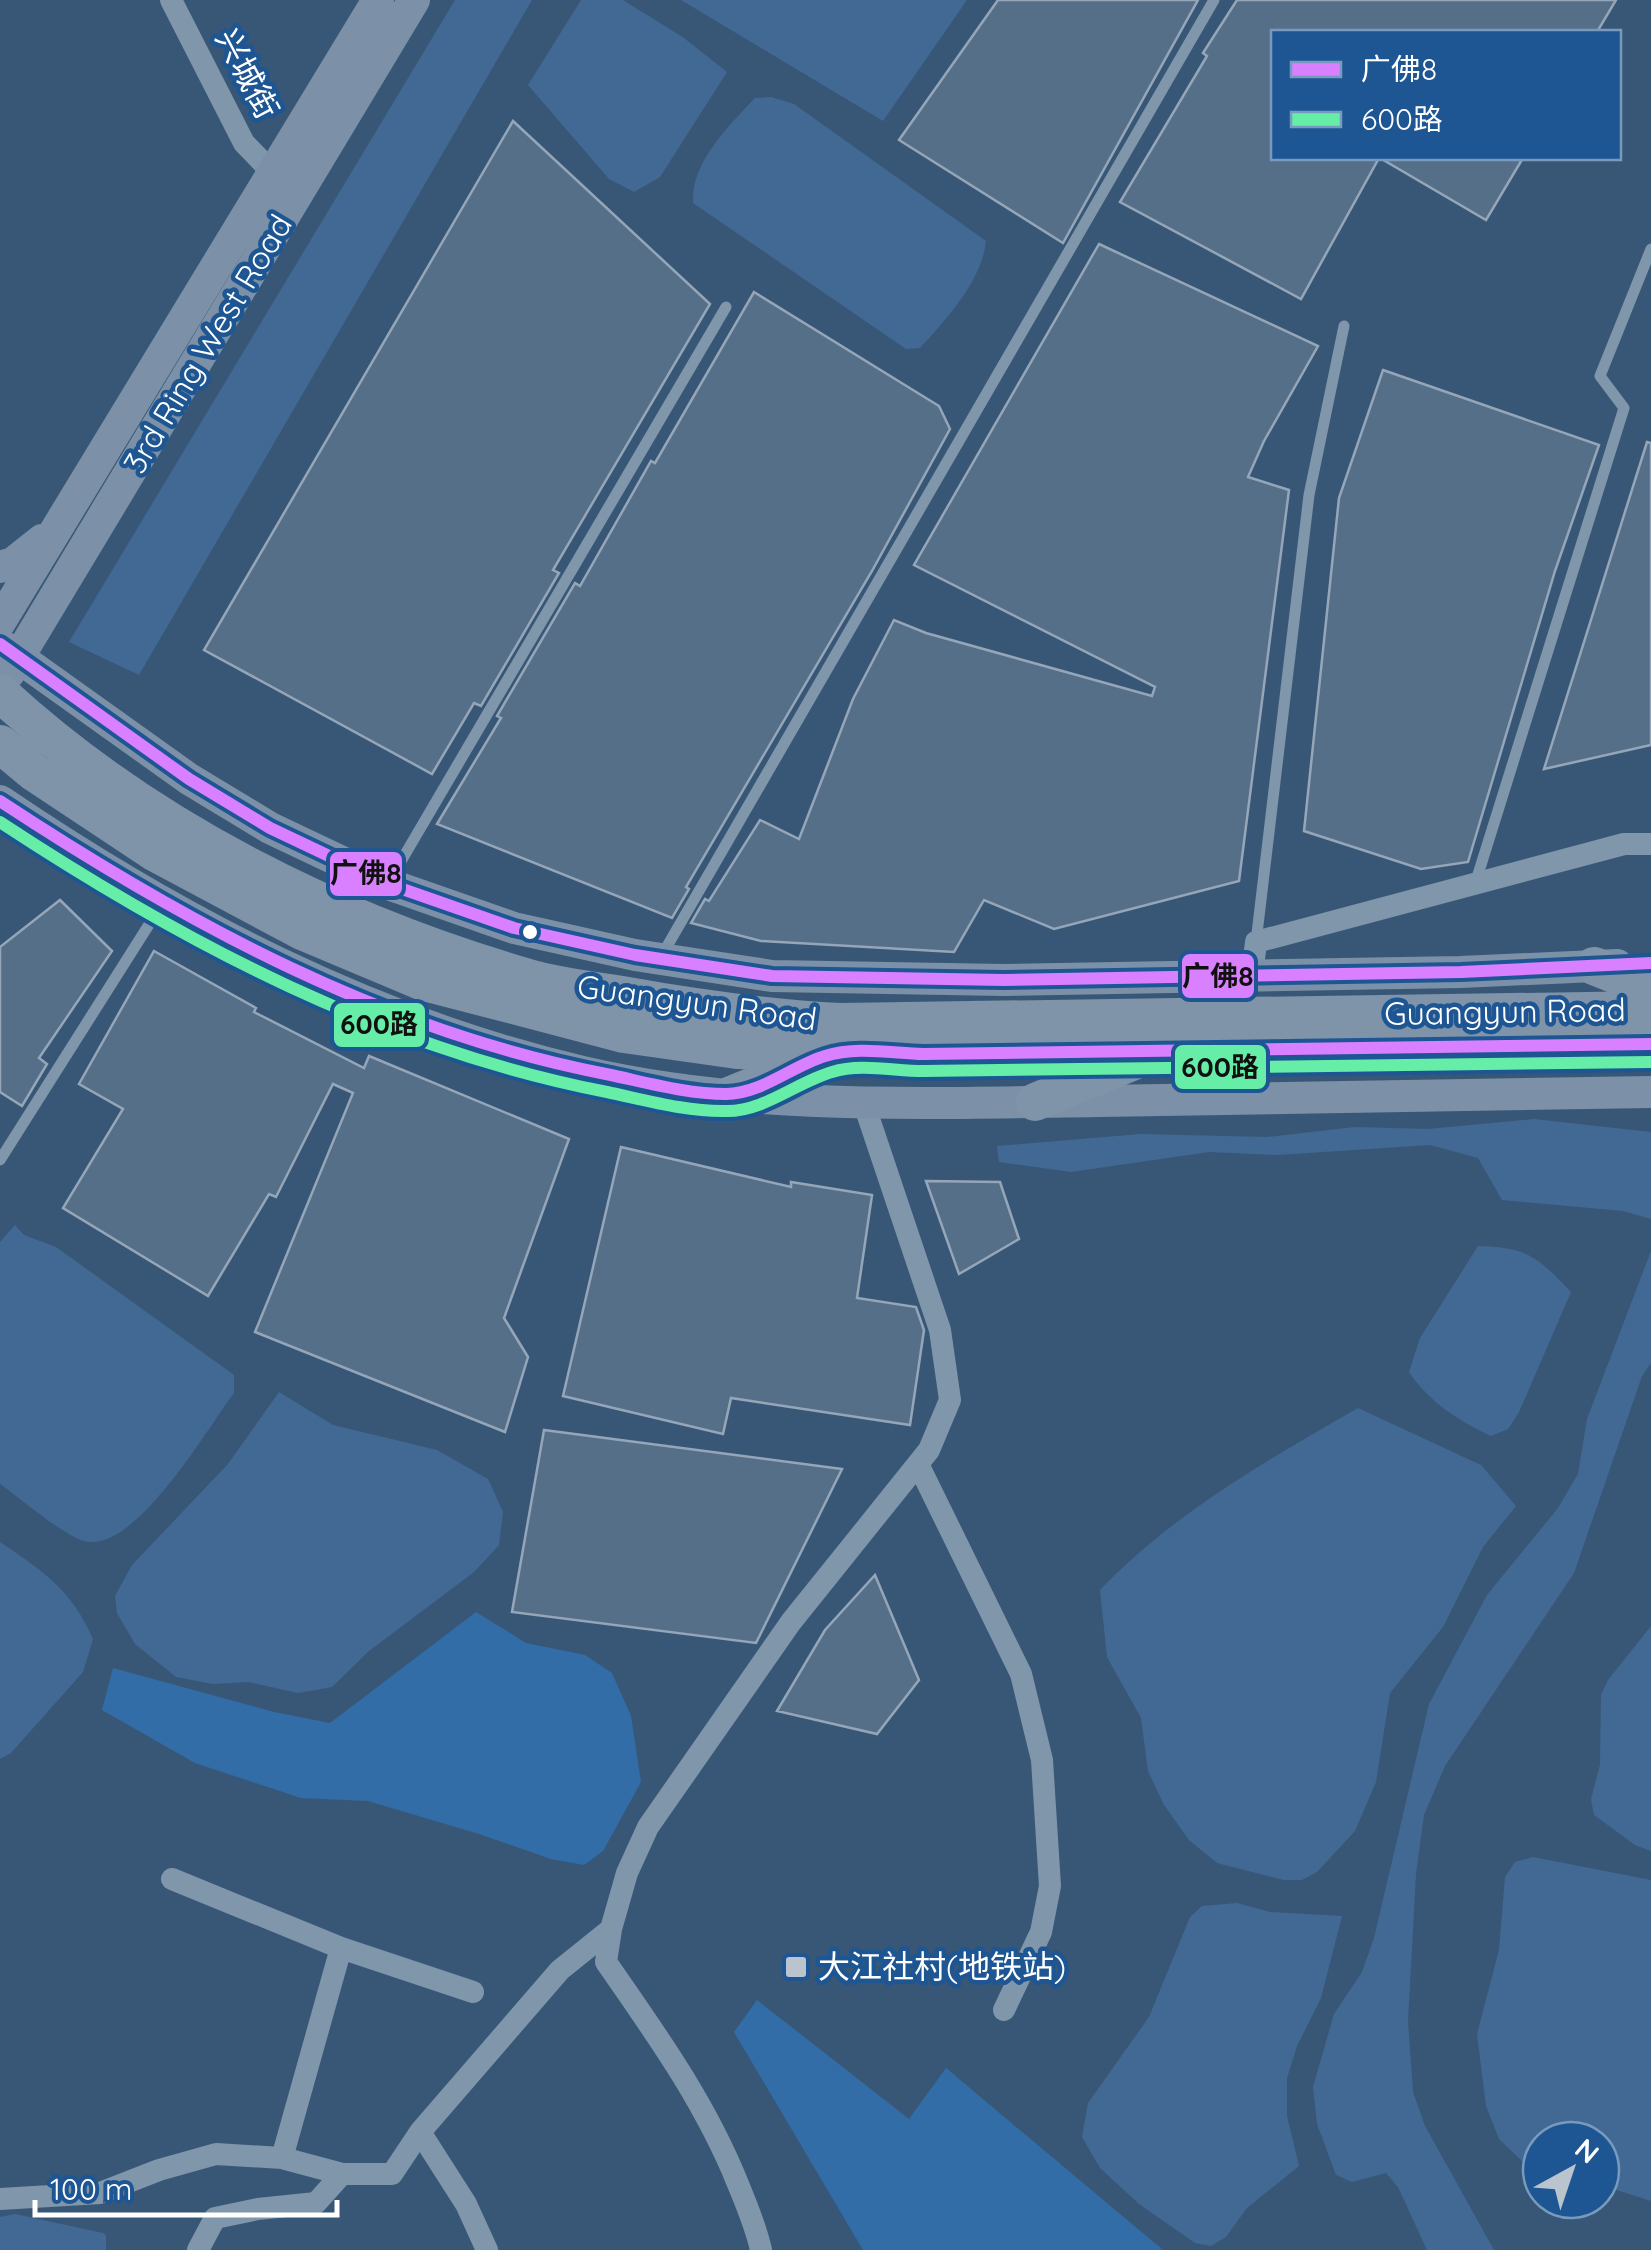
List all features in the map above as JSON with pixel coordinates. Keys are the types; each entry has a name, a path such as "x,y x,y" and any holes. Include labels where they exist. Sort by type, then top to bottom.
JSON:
{"main road":[{"name":"3rd Ring West Road","path":"0,622 378,0"},
{"name":"3rd Ring West Road","path":"0,685 10,651 414,0"},
{"path":"0,567 13,563 58,528"},
{"path":"10,651 189,779 270,828 388,884 514,928 660,959 772,976 1004,980 1651,963"},
{"name":"Guangyun Road","path":"0,693 100,775 175,826 322,902 417,940 535,980 769,1019 840,1022 1651,1010"},
{"name":"Guangyun Road","path":"0,744 35,774 154,852 302,931 422,981 624,1034 737,1050 923,1054 1651,1044"},
{"path":"0,800 132,888 286,967 476,1044 586,1073 731,1095 863,1101 1651,1092"},
{"path":"211,930 198,898 198,878 207,857 222,843 241,834 270,828"},
{"path":"1594,966 1624,978 1651,980"},
{"path":"1035,1102 1158,1050"},
{"path":"731,1095 837,1052"}],"street":[{"name":"兴城街","path":"172,0 244,142 272,173"},
{"path":"1252,976 1256,942 1624,844 1651,844"},
{"path":"761,2250 758,2233 722,2146 685,2075 606,1962 627,1873 648,1827 791,1622 929,1450 950,1400 940,1330 863,1101"},
{"path":"918,1464 1021,1674 1042,1760 1050,1886 1041,1932 1004,2010"},
{"path":"172,1879 341,1948 472,1992"},
{"path":"0,2199 100,2193 216,2154 282,2158 342,2174 392,2174 420,2132 560,1970 611,1929"},
{"path":"282,2158 341,1948"},
{"path":"420,2132 466,2204 486,2250"},
{"path":"198,2250 215,2218 316,2203 342,2174"}],"lane":[{"path":"660,959 1214,0"},
{"path":"1476,884 1624,408 1600,376 1651,248"},
{"path":"388,884 726,306"},
{"path":"1256,942 1309,495 1344,326"},
{"path":"0,1160 162,904"}],"shaded area":[{"path":"455,0 532,0 139,675 69,642"},
{"path":"581,0 623,0 684,38 727,72 660,177 634,192 609,179 528,85"},
{"path":"681,0 967,0 883,121"},
{"path":"771,97 794,104 986,241 970,284 952,312 920,348 906,349 693,203 698,173 713,146 755,98"},
{"path":"1534,1119 1651,1132 1651,1219 1623,1211 1502,1200 1478,1158 1430,1145 1277,1155 1209,1152 1071,1172 999,1162 997,1146 1140,1134 1267,1137 1355,1127 1428,1129"},
{"path":"15,1225 24,1235 56,1247 234,1375 234,1393 168,1486 125,1529 104,1540 84,1541 75,1537 0,1484 0,1242"},
{"path":"1478,1246 1530,1256 1571,1292 1519,1412 1508,1429 1491,1436 1446,1410 1409,1372 1420,1338"},
{"path":"1651,1251 1651,1363 1642,1376 1574,1573 1445,1766 1424,1815 1416,1874 1408,2021 1413,2092 1425,2126 1494,2250 1427,2250 1398,2187 1386,2173 1352,2182 1336,2175 1317,2124 1313,2087 1334,2014 1362,1972 1374,1938 1429,1704 1487,1595 1558,1508 1578,1474 1587,1419"},
{"path":"279,1392 333,1425 437,1450 488,1479 503,1512 499,1545 474,1572 369,1651 332,1687 298,1693 248,1682 213,1684 176,1677 135,1644 117,1613 115,1596 132,1565 228,1464"},
{"path":"1358,1408 1481,1465 1516,1506 1483,1547 1443,1627 1390,1693 1376,1782 1355,1831 1317,1872 1302,1880 1284,1880 1217,1863 1189,1840 1164,1805 1148,1771 1141,1718 1107,1657 1100,1590 1190,1513"},
{"path":"0,1542 66,1594 93,1639 83,1672 11,1753 0,1759"},
{"path":"476,1612 526,1643 585,1655 612,1673 631,1716 641,1782 603,1851 584,1865 551,1859 368,1801 301,1798 195,1763 102,1710 113,1668 274,1712 330,1723"},
{"path":"1651,1626 1651,1851 1635,1845 1594,1815 1591,1799 1600,1765 1601,1695 1608,1680"},
{"path":"1533,1857 1651,1880 1651,2201 1621,2191 1621,2120 1521,2120 1521,2160 1499,2139 1486,2106 1477,2034 1499,1950 1505,1877 1515,1862"},
{"path":"1237,1903 1270,1912 1342,1916 1321,1998 1297,2046 1287,2078 1287,2116 1299,2166 1247,2208 1226,2237 1211,2246 1195,2243 1139,2204 1100,2168 1082,2137 1088,2103 1149,2017 1190,1917 1202,1906"},
{"path":"757,2000 909,2119 946,2068 1163,2250 863,2250 734,2032"},
{"path":"15,2214 103,2233 106,2250 0,2250 0,2217"}],"building":[{"path":"998,0 1198,0 1063,243 899,140"},
{"path":"1237,0 1616,0 1598,30 1271,30 1271,160 1378,160 1301,299 1120,202 1207,56 1203,53"},
{"path":"513,121 710,304 553,570 559,573 481,706 474,703 432,774 204,650"},
{"path":"1383,160 1522,160 1486,220"},
{"path":"1099,244 1318,346 1248,477 1289,490 1239,881 1054,929 984,900 954,952 761,941 691,923 760,820 799,839 853,699 894,620 926,633 1152,696 1155,687 914,565"},
{"path":"754,292 939,406 950,429 872,571 686,887 689,889 672,918 437,824 575,583 580,586"},
{"path":"1383,370 1599,445 1555,571 1468,862 1421,869 1304,831 1339,498"},
{"path":"1647,442 1651,443 1651,745 1544,769"},
{"path":"60,900 112,951 39,1058 47,1064 22,1106 0,1092 0,947"},
{"path":"154,951 256,1008 254,1012 364,1068 369,1056 569,1139 504,1318 528,1357 505,1432 255,1332 353,1093 333,1084 276,1197 269,1194 208,1296 63,1208 123,1109 79,1084"},
{"path":"621,1147 791,1187 791,1182 872,1195 857,1298 916,1307 924,1330 910,1425 731,1398 723,1434 563,1396"},
{"path":"926,1181 1000,1182 1019,1239 959,1274"},
{"path":"544,1430 842,1469 756,1643 512,1612"},
{"path":"875,1575 919,1680 877,1734 777,1711 825,1630"}],"transit line":[{"name":"广佛8","path":"0,644 189,779 270,828 388,884 514,928 635,955 772,976 1004,980 1461,972 1651,963"},
{"name":"广佛8","path":"0,801 215,930 366,1001 524,1055 681,1090 739,1093 825,1056 861,1051 923,1054 1651,1044"},
{"name":"600路","path":"0,822 216,950 367,1020 525,1073 681,1108 741,1110 832,1072 854,1068 923,1071 1651,1062"}],"place":[{"name":"大江社村(地铁站)","path":"796,1967"}]}
